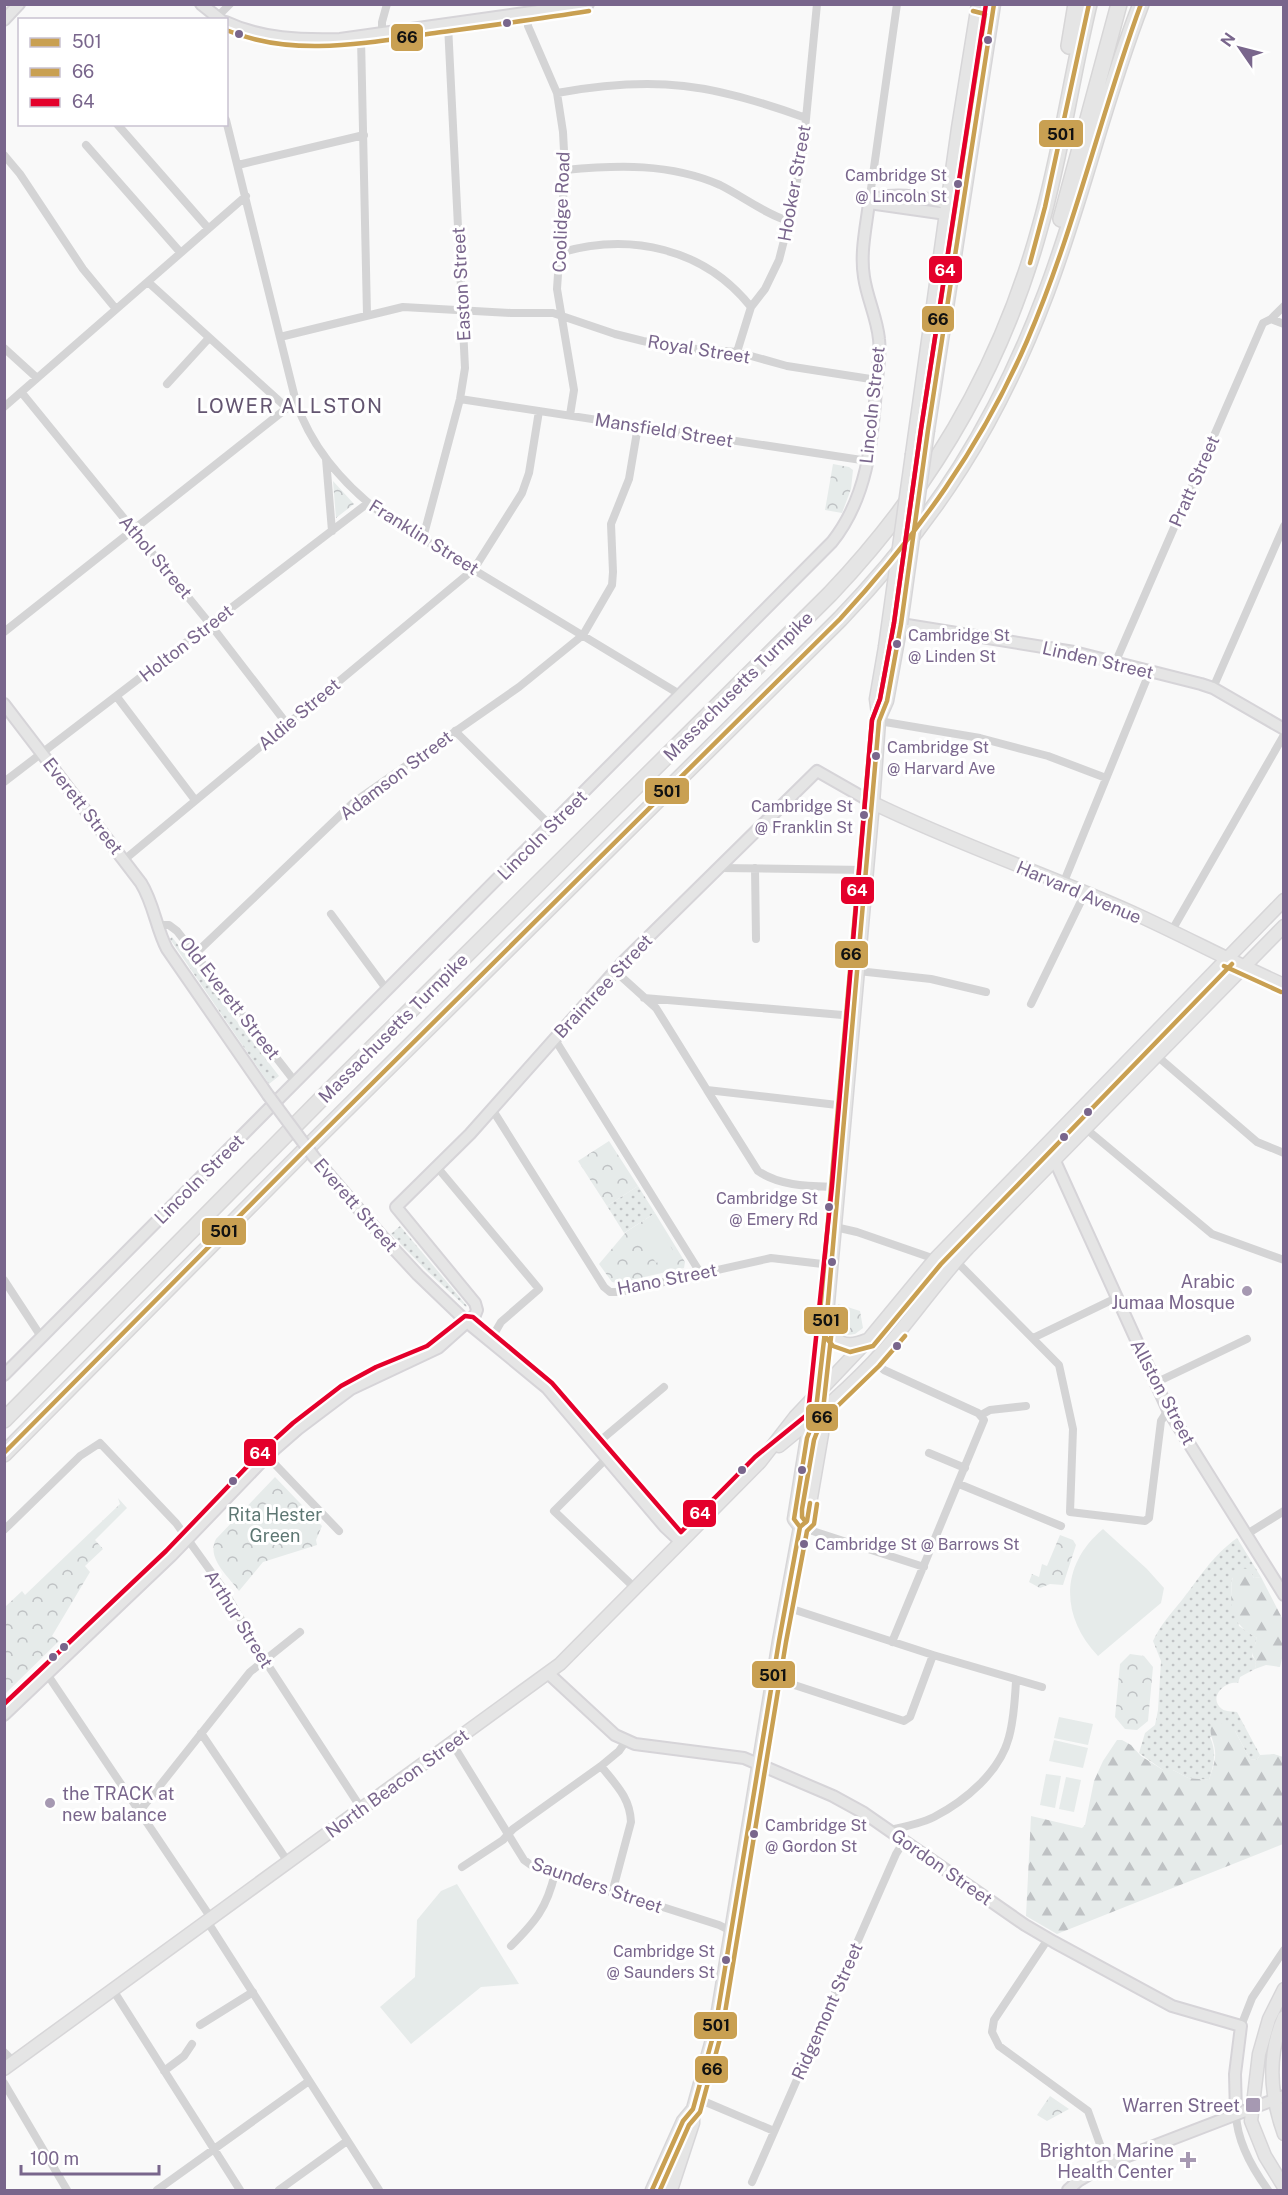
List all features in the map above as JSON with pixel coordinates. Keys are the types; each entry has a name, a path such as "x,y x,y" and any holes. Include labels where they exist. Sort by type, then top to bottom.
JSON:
{"highway":[{"path":"1044,214 1046,170 1076,4"},
{"name":"Massachusetts Turnpike","path":"4,1420 322,1099 789,635 859,563 917,490 969,405 1012,313 1044,214 1089,4"},
{"path":"1010,379 1023,332 1058,229 1119,4"},
{"name":"Massachusetts Turnpike","path":"4,1454 332,1123 856,602 908,543 948,488 983,431 1010,379 1049,284 1115,77 1141,4"}],"main road":[{"path":"800,1527 794,1519 795,1508 807,1438 815,1418 839,1187 873,803 879,721 876,699 977,5"},
{"path":"879,721 887,701 903,628 928,430 993,6"},
{"name":"Harvard Avenue","path":"873,803 918,825 1085,893 1284,985"},
{"name":"North Beacon Street","path":"760,1462 795,1417 868,1340 935,1259 1284,900"},
{"name":"North Beacon Street","path":"9,2065 549,1674 760,1462 815,1418 874,1361 956,1261 1284,926"},
{"path":"827,1314 830,1331 837,1340 850,1345 868,1340"},
{"path":"671,2190 693,2123 694,2104 715,2029 800,1527 807,1521 811,1499 822,1428 815,1418"},
{"path":"1284,1989 1269,2019 1259,2054 1251,2118 1265,2156 1284,2187"},
{"path":"1284,2017 1272,2058 1284,2134"},
{"path":"652,2190 683,2121 694,2104"}],"street":[{"path":"4,20 19,4"},
{"path":"201,4 218,18"},
{"path":"221,18 230,4"},
{"path":"382,34 382,22 387,4"},
{"path":"228,23 257,33 282,38 321,40 361,38 588,4"},
{"name":"Hooker Street","path":"737,352 751,308 765,289 775,268 789,221 800,169 807,118 817,4"},
{"path":"869,204 897,4"},
{"path":"977,5 993,6"},
{"name":"Coolidge Road","path":"527,13 531,32 557,93 563,132 565,170 557,290 574,390 570,415"},
{"name":"Easton Street","path":"423,538 460,399 465,368 448,25"},
{"path":"361,38 366,315"},
{"path":"557,93 599,86 642,83 674,84 708,88 746,97 807,118"},
{"path":"119,126 208,228"},
{"name":"Franklin Street","path":"228,126 297,405 303,420 326,459 346,483 368,503 681,695"},
{"path":"238,165 364,135"},
{"path":"86,145 180,252"},
{"path":"4,155 20,174 82,269 116,309"},
{"path":"565,170 634,166 684,174 717,184 773,215 789,221"},
{"path":"869,204 879,197 893,195 947,208 962,209"},
{"path":"4,407 246,196"},
{"name":"Lincoln Street","path":"4,1375 832,542 852,512 860,494 874,424 879,337 862,264 869,204"},
{"path":"559,253 580,247 617,244 681,254 701,263 724,279 751,308"},
{"path":"148,282 287,408"},
{"name":"Pratt Street","path":"1116,661 1263,323 1271,319 1284,306"},
{"name":"Royal Street","path":"280,337 403,308 560,314 615,334 643,341 737,352 787,366 877,380"},
{"path":"1271,319 1284,324"},
{"path":"167,384 209,338"},
{"path":"4,348 37,378"},
{"name":"Athol Street","path":"21,393 210,624 287,724"},
{"name":"Mansfield Street","path":"460,399 868,461"},
{"path":"4,632 287,408 297,405"},
{"name":"Aldie Street","path":"124,860 474,568 522,493 529,473 538,411"},
{"name":"Adamson Street","path":"195,954 354,802 549,664 583,635 612,585 611,524 629,479 638,426"},
{"path":"326,459 332,531"},
{"name":"Holton Street","path":"4,782 368,503"},
{"path":"1213,688 1284,526"},
{"name":"Linden Street","path":"903,628 1074,652 1116,661 1213,688 1284,729"},
{"path":"1063,884 1150,671"},
{"path":"117,697 195,800"},
{"name":"Everett Street","path":"4,704 148,893 167,949 268,1095 315,1157 418,1275 468,1323 543,1384 665,1527 681,1542"},
{"path":"879,721 980,738 1048,756 1106,778"},
{"path":"455,731 551,826"},
{"path":"1171,932 1284,735"},
{"name":"Braintree Street","path":"468,1323 477,1313 476,1305 396,1207 470,1134 615,971 817,771 873,803"},
{"path":"718,868 867,870"},
{"path":"755,868 756,939"},
{"path":"1031,1004 1085,893"},
{"path":"331,914 387,990"},
{"name":"Old Everett Street","path":"158,925 173,927 296,1083"},
{"path":"858,970 931,979 986,993"},
{"path":"615,971 656,1008 758,1171 780,1182 839,1187"},
{"path":"644,998 854,1016"},
{"path":"554,1038 701,1274"},
{"path":"1156,1056 1257,1142 1284,1154"},
{"path":"707,1090 846,1106"},
{"name":"Hano Street","path":"492,1109 610,1292 619,1292 771,1258 831,1265"},
{"path":"1085,1128 1212,1234 1284,1260"},
{"name":"Allston Street","path":"1043,1148 1054,1160 1168,1410 1283,1593"},
{"path":"437,1167 539,1289 501,1322 490,1341"},
{"path":"835,1227 852,1230 935,1259"},
{"path":"956,1261 1059,1365 1073,1429 1070,1512 1145,1521 1151,1514 1161,1421 1168,1410"},
{"path":"4,1280 42,1338"},
{"path":"1033,1338 1116,1298"},
{"path":"4,1715 187,1539 267,1456 298,1429 345,1392 379,1374 430,1353 447,1342 468,1323"},
{"path":"1155,1383 1247,1340"},
{"path":"874,1361 884,1370 982,1416 984,1423 892,1642"},
{"path":"595,1445 664,1387"},
{"path":"982,1416 990,1410 1026,1406"},
{"name":"Arthur Street","path":"4,1530 80,1456 100,1443 176,1523 230,1600 264,1659 362,1808"},
{"path":"929,1453 965,1468"},
{"path":"267,1456 339,1531"},
{"path":"607,1458 554,1511 636,1588"},
{"path":"959,1484 1061,1526"},
{"path":"1247,1534 1284,1511"},
{"path":"800,1527 924,1567"},
{"path":"786,1607 1016,1681 1042,1687"},
{"path":"139,1812 250,1672 300,1632"},
{"path":"773,1678 903,1722 908,1720 912,1713 933,1655"},
{"path":"47,1674 209,1920 379,2190"},
{"name":"Gordon Street","path":"549,1674 615,1735 626,1741 744,1758 855,1807 1048,1939 1172,2006 1241,2026"},
{"path":"889,1830 933,1817 978,1786 990,1772 1009,1738 1016,1681"},
{"path":"201,1733 288,1862"},
{"path":"462,1867 601,1766 619,1751 626,1741"},
{"name":"Saunders Street","path":"452,1743 524,1860 531,1866 719,1925 731,1931"},
{"path":"601,1766 628,1802 632,1822 612,1893"},
{"name":"Ridgemont Street","path":"752,2182 904,1840"},
{"path":"511,1946 540,1914 555,1874"},
{"path":"1048,1939 994,2020 992,2032 999,2046 1088,2110 1107,2164"},
{"path":"1268,2190 1243,2146 1237,2128 1235,2074 1241,2026 1252,1998 1284,1950"},
{"path":"113,1990 240,2190"},
{"path":"200,2025 253,1992"},
{"path":"164,2071 183,2056 192,2044"},
{"path":"4,2052 9,2065"},
{"path":"157,2190 309,2081"},
{"path":"4,2083 67,2190"},
{"path":"1068,2190 1078,2181 1107,2164 1279,2097"},
{"path":"694,2104 774,2131"},
{"path":"279,2190 347,2141"}],"green space":[{"path":"833,464 853,470 851,489 842,513 825,510"},
{"path":"333,481 354,504 336,518"},
{"path":"172,937 279,1076 269,1084 170,939"},
{"path":"609,1141 638,1186 607,1206 578,1161"},
{"path":"638,1186 655,1213 624,1233 607,1206"},
{"path":"655,1213 685,1262 684,1268 618,1283 612,1282 599,1264 626,1232"},
{"path":"654,1220 674,1252 656,1263 636,1232"},
{"path":"400,1226 467,1306 466,1307 391,1234"},
{"path":"838,1304 860,1311 863,1328 855,1334 848,1335 844,1332 837,1321"},
{"name":"Rita Hester Green","path":"275,1477 322,1526 316,1540 317,1545 263,1562 239,1591 216,1560 214,1546 216,1539"},
{"path":"118,1498 127,1508 95,1540 103,1549 85,1566 90,1572 52,1636 59,1641 5,1694 5,1607 22,1591 25,1595 120,1504"},
{"path":"1103,1529 1147,1569 1164,1588 1161,1603 1098,1656 1086,1641 1077,1624 1070,1591 1079,1558 1089,1543"},
{"path":"1060,1535 1073,1540 1076,1545 1063,1585 1050,1584 1040,1588 1029,1582 1032,1574 1039,1577 1042,1564 1047,1566"},
{"path":"1237,1538 1261,1577 1254,1578 1251,1573 1232,1578 1231,1594 1239,1626 1257,1638 1252,1656 1256,1661 1255,1669 1240,1677 1238,1683 1232,1683 1223,1688 1216,1700 1224,1710 1237,1712 1260,1755 1257,1760 1250,1759 1235,1731 1210,1737 1214,1748 1214,1758 1209,1780 1188,1778 1173,1770 1163,1770 1139,1753 1145,1733 1155,1725 1158,1710 1161,1661 1153,1641 1207,1567"},
{"path":"1240,1568 1248,1569 1254,1578 1261,1577 1283,1620 1283,1654 1280,1667 1266,1665 1255,1669 1256,1661 1253,1652 1257,1638 1240,1625 1235,1618 1231,1602 1233,1572"},
{"path":"1130,1654 1144,1656 1153,1667 1148,1721 1137,1730 1125,1729 1115,1717 1120,1664"},
{"path":"1059,1717 1093,1724 1088,1745 1054,1738"},
{"path":"1218,1721 1235,1731 1250,1759 1257,1760 1260,1755 1274,1754 1283,1757 1283,1844 1057,1934 1026,1916 1031,1816 1082,1828 1085,1825 1094,1781 1103,1761 1117,1740 1131,1745 1141,1756 1163,1770 1173,1770 1188,1778 1209,1780 1215,1755 1211,1727 1212,1722"},
{"path":"1054,1740 1088,1748 1083,1768 1049,1761"},
{"path":"1046,1774 1061,1776 1055,1808 1040,1805"},
{"path":"1066,1777 1081,1780 1074,1812 1059,1809"},
{"path":"457,1884 519,1984 481,1987 411,2044 380,2007 415,1977 417,1920 441,1891"},
{"path":"1050,2096 1069,2109 1047,2121 1037,2115"}],"transit line":[{"name":"64","path":"4,1704 166,1551 262,1451 293,1423 341,1386 376,1367 427,1346 465,1316 473,1317 552,1383 681,1532 755,1457 808,1414 832,1186 872,720 880,699 894,623 921,429 986,4"},
{"name":"501","path":"800,1527 794,1519 807,1438 815,1418 827,1314 879,721 887,701 901,624 928,430 994,4"},
{"name":"501","path":"1030,263 1045,207 1089,4"},
{"name":"501","path":"4,1453 301,1154 840,619 896,555 946,488 968,453 1009,380 1027,341 1059,258 1141,4"},
{"name":"66","path":"228,31 252,39 278,44 330,46 382,41 589,11"},
{"name":"66","path":"973,11 985,14 921,429 894,623 880,699 872,720 820,1313 823,1334 833,1346 850,1352 873,1346 941,1264 1232,964"},
{"name":"66","path":"1224,966 1281,992"},
{"name":"66","path":"806,1522 802,1517 802,1509 814,1440 822,1419 834,1310"},
{"name":"66","path":"820,1423 879,1366 905,1336"},
{"name":"501","path":"652,2190 683,2121 693,2109 715,2029 779,1641 800,1527 807,1521 810,1503"},
{"name":"66","path":"660,2190 689,2125 700,2112 722,2031 786,1642 807,1531 814,1524 817,1504"}],"place":[{"name":"Cambridge St @ Lincoln St","path":"958,184"},
{"name":"Cambridge St @ Linden St","path":"897,644"},
{"name":"Cambridge St @ Harvard Ave","path":"876,756"},
{"name":"Cambridge St @ Franklin St","path":"864,815"},
{"name":"Cambridge St @ Emery Rd","path":"829,1207"},
{"name":"Arabic Jumaa Mosque","path":"1247,1291"},
{"name":"Cambridge St @ Barrows St","path":"804,1544"},
{"name":"the TRACK at new balance","path":"50,1803"},
{"name":"Cambridge St @ Gordon St","path":"754,1834"},
{"name":"Cambridge St @ Saunders St","path":"726,1960"},
{"name":"Warren Street","path":"1253,2105"},
{"name":"Brighton Marine Health Center","path":"1188,2160"}],"district":[{"name":"LOWER ALLSTON","path":"290,406"}]}
